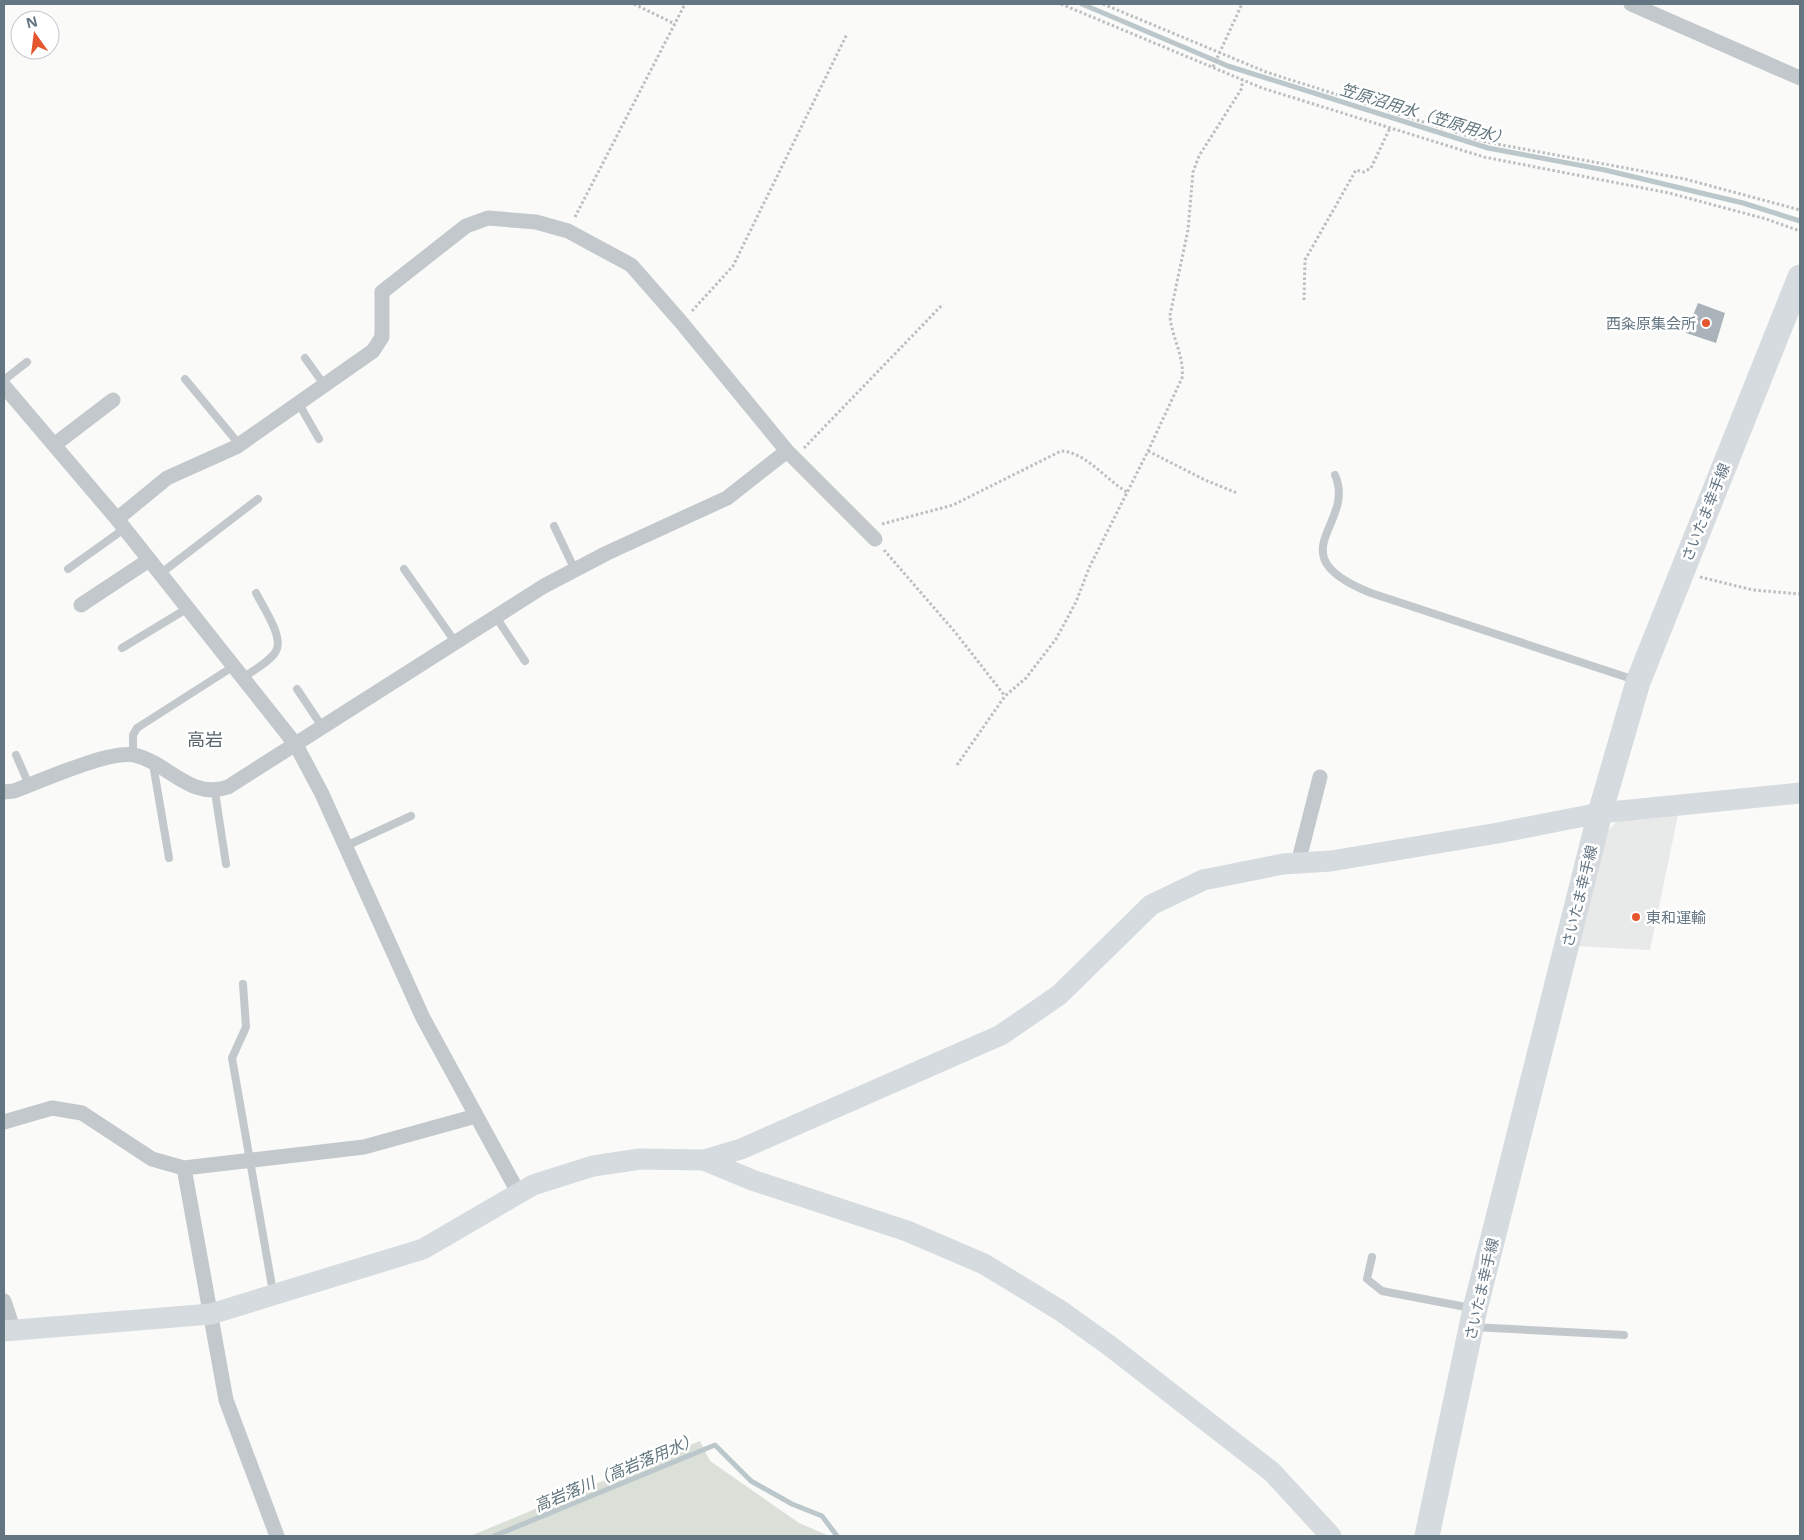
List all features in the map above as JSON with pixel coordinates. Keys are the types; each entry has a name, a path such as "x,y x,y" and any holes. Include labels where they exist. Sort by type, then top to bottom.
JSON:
{"main road":[{"name":"さいたま幸手線","path":"1427,1536 1473,1318 1600,813 1638,682 1800,277"}],"street":[{"path":"1631,4 1800,78"},
{"path":"121,524 166,478 239,444 373,351 382,337 382,292 466,226 488,218 536,222 568,230 631,265 681,322 790,455 870,535"},
{"path":"4,386 121,524 296,745 346,846 423,1018 518,1192"},
{"path":"54,445 113,400"},
{"path":"4,792 111,756 133,755 153,762 189,785 215,792 228,787 544,586 727,498 790,455"},
{"path":"81,606 149,560"},
{"path":"1298,863 1320,777"},
{"path":"4,1301 9,1331 211,1314 423,1249 518,1192 533,1185 593,1166 640,1159 704,1160 741,1149 1001,1035 1059,995 1150,905 1203,880 1298,863 1331,861 1498,833 1600,813 1800,793"},
{"path":"4,1122 52,1108 82,1113 152,1159 184,1168 364,1147 476,1116"},
{"path":"704,1160 752,1180 907,1231 984,1264 1061,1310 1272,1472 1331,1536"},
{"path":"184,1168 226,1400 277,1536"}],"lane":[{"path":"305,358 325,386"},
{"path":"4,380 28,362"},
{"path":"185,379 239,444"},
{"path":"299,404 319,439"},
{"path":"1335,475 1339,497 1325,534 1323,554 1328,569 1338,577 1370,593 1638,682"},
{"path":"160,574 258,499"},
{"path":"68,569 121,524"},
{"path":"554,526 575,570"},
{"path":"404,569 456,643"},
{"path":"133,755 133,735 137,728 276,652 278,644 274,628 256,593"},
{"path":"122,648 188,608"},
{"path":"496,617 525,661"},
{"path":"297,689 323,728"},
{"path":"16,755 29,785"},
{"path":"153,762 169,858"},
{"path":"215,792 226,864"},
{"path":"346,846 411,816"},
{"path":"243,984 246,1027 232,1058 248,1161 274,1294"},
{"path":"1372,1257 1367,1278 1382,1292 1473,1318 1624,1335"}],"path":[{"path":"634,4 675,24"},
{"path":"568,230 685,4"},
{"path":"1061,4 1262,88 1484,157 1669,193 1766,219 1800,231"},
{"path":"1103,4 1266,72 1486,142 1685,179 1800,210"},
{"path":"1213,67 1242,4"},
{"path":"681,322 733,266 847,34"},
{"path":"958,765 1005,696 1026,678 1056,639 1076,602 1089,568 1148,451 1182,372 1170,326 1170,315 1188,230 1193,172 1199,156 1242,88 1242,79"},
{"path":"1304,300 1305,260 1356,170 1364,172 1371,168 1390,128"},
{"path":"790,455 943,304"},
{"path":"1005,696 955,632 870,535 899,518 952,505 1061,451 1076,453 1112,483 1127,492"},
{"path":"1148,451 1205,480 1238,493"},
{"path":"1681,571 1753,590 1800,594"}],"shaded area":[{"path":"1678,815 1650,950 1576,946 1603,836 1617,821"},
{"path":"700,1441 710,1461 799,1523 829,1536 470,1536"}],"building":[{"name":"西粂原集会所","path":"1698,303 1725,313 1716,343 1686,333"}],"waterway":[{"name":"笠原沼用水（笠原用水）","path":"1082,4 1228,66 1488,148 1605,170 1743,203 1800,221"},
{"name":"高岩落川（高岩落用水）","path":"494,1536 715,1445 751,1481 792,1504 822,1516 837,1536"}],"place":[{"name":"西粂原集会所","path":"1706,323"},
{"name":"東和運輸","path":"1636,917"}],"district":[{"name":"高岩","path":"205,739"}]}
